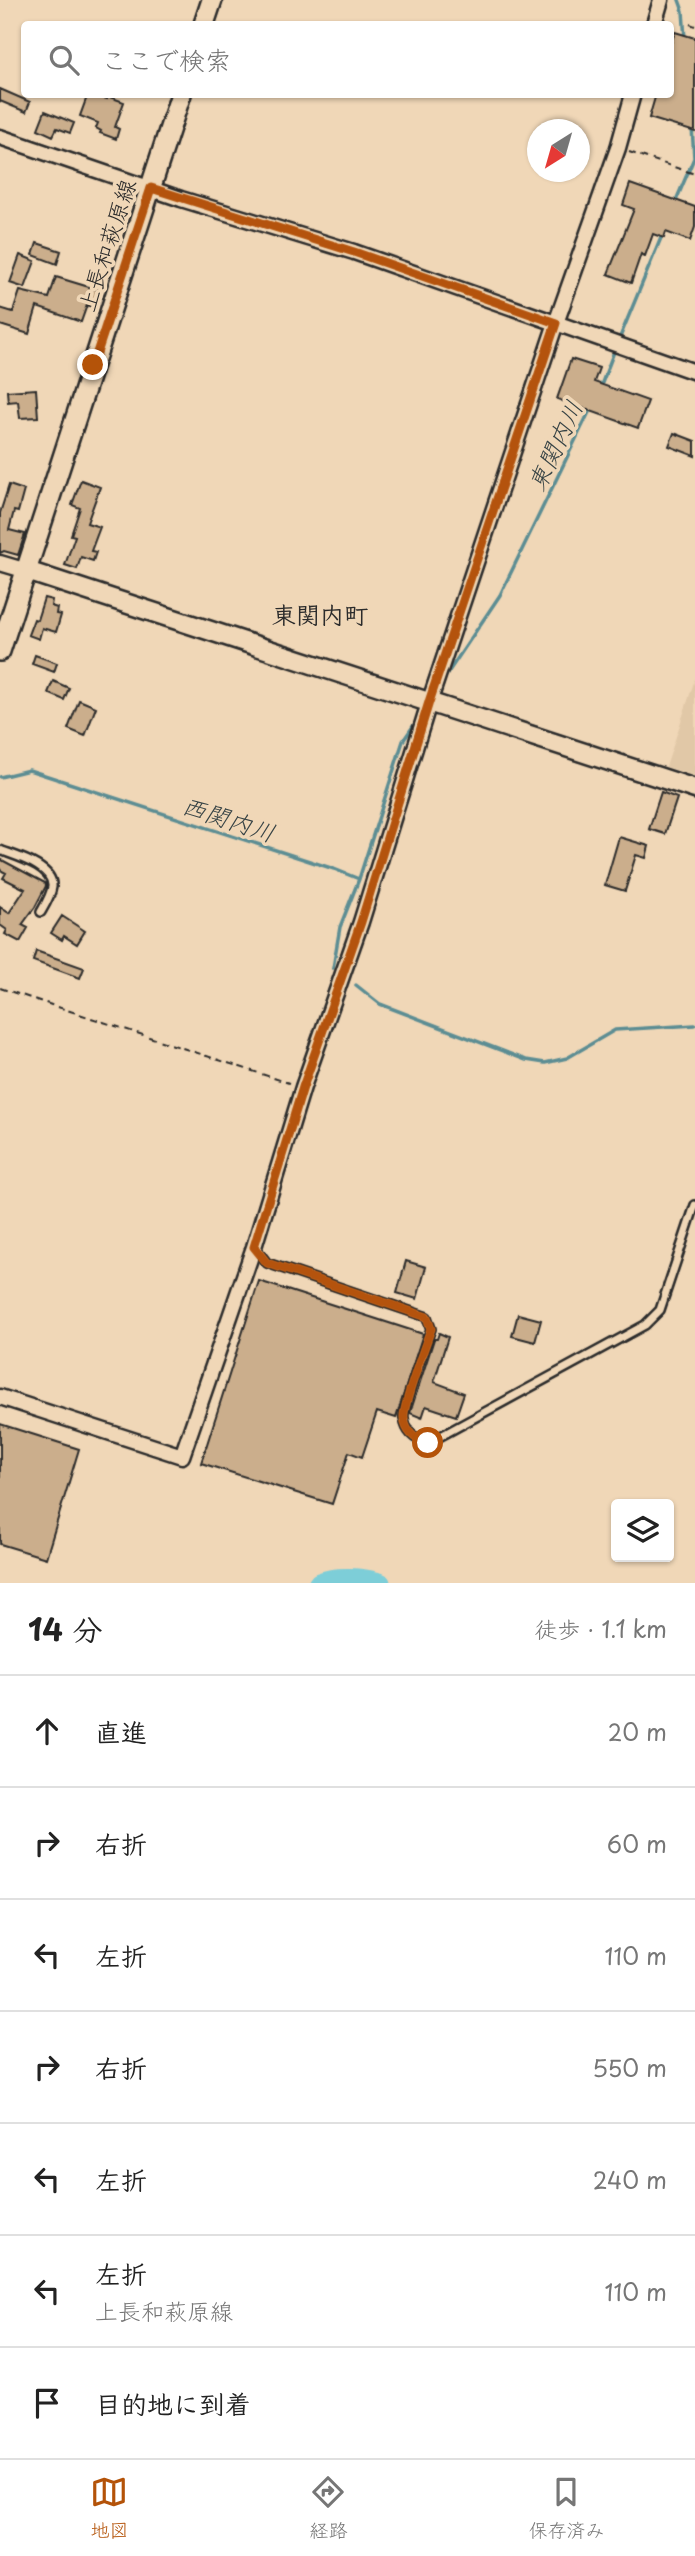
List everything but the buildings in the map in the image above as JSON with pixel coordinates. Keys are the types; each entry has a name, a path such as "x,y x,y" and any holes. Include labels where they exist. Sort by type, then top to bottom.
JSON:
{"main road":[{"path":"205,21 212,0"},
{"name":"上長和萩原線","path":"0,651 180,98"}],"street":[{"path":"655,21 661,0"},
{"path":"0,1397 182,1456 254,1247 303,1087 361,922 429,702 633,98"},
{"path":"0,137 354,252 695,372"},
{"path":"0,563 695,789"}],"lane":[{"path":"0,850 44,870 51,880 52,889 41,912"},
{"path":"254,1247 267,1263 427,1317 431,1329 403,1416 408,1431 416,1440 428,1443 645,1325 660,1310 695,1205"}],"path":[{"path":"690,24 695,26"},
{"path":"618,148 695,174"},
{"path":"0,988 303,1087"}],"shaded area":[{"path":"695,679 695,776 666,767"}],"waterway":[{"name":"東関内川","path":"679,0 683,11 685,39"},
{"name":"東関内川","path":"675,203 694,158 692,127"},
{"name":"東関内川","path":"618,342 663,233"},
{"name":"東関内川","path":"600,388 615,349"},
{"name":"東関内川","path":"443,680 500,595 591,408"},
{"name":"東関内川","path":"333,968 340,927 359,879 403,741 418,719"},
{"name":"西関内川","path":"0,777 29,770 359,879"},
{"name":"西関内川","path":"356,985 380,1004 526,1060 545,1063 567,1058 615,1030 695,1025"},
{"path":"319,1583 349,1578 380,1583"}],"district":[{"name":"東関内町","path":"320,614"}],"route":[{"path":"93,365 151,188 354,252 556,323 429,702 361,922 303,1087 254,1247 267,1263 427,1317 431,1329 403,1416 408,1431 416,1440 428,1443"}]}
